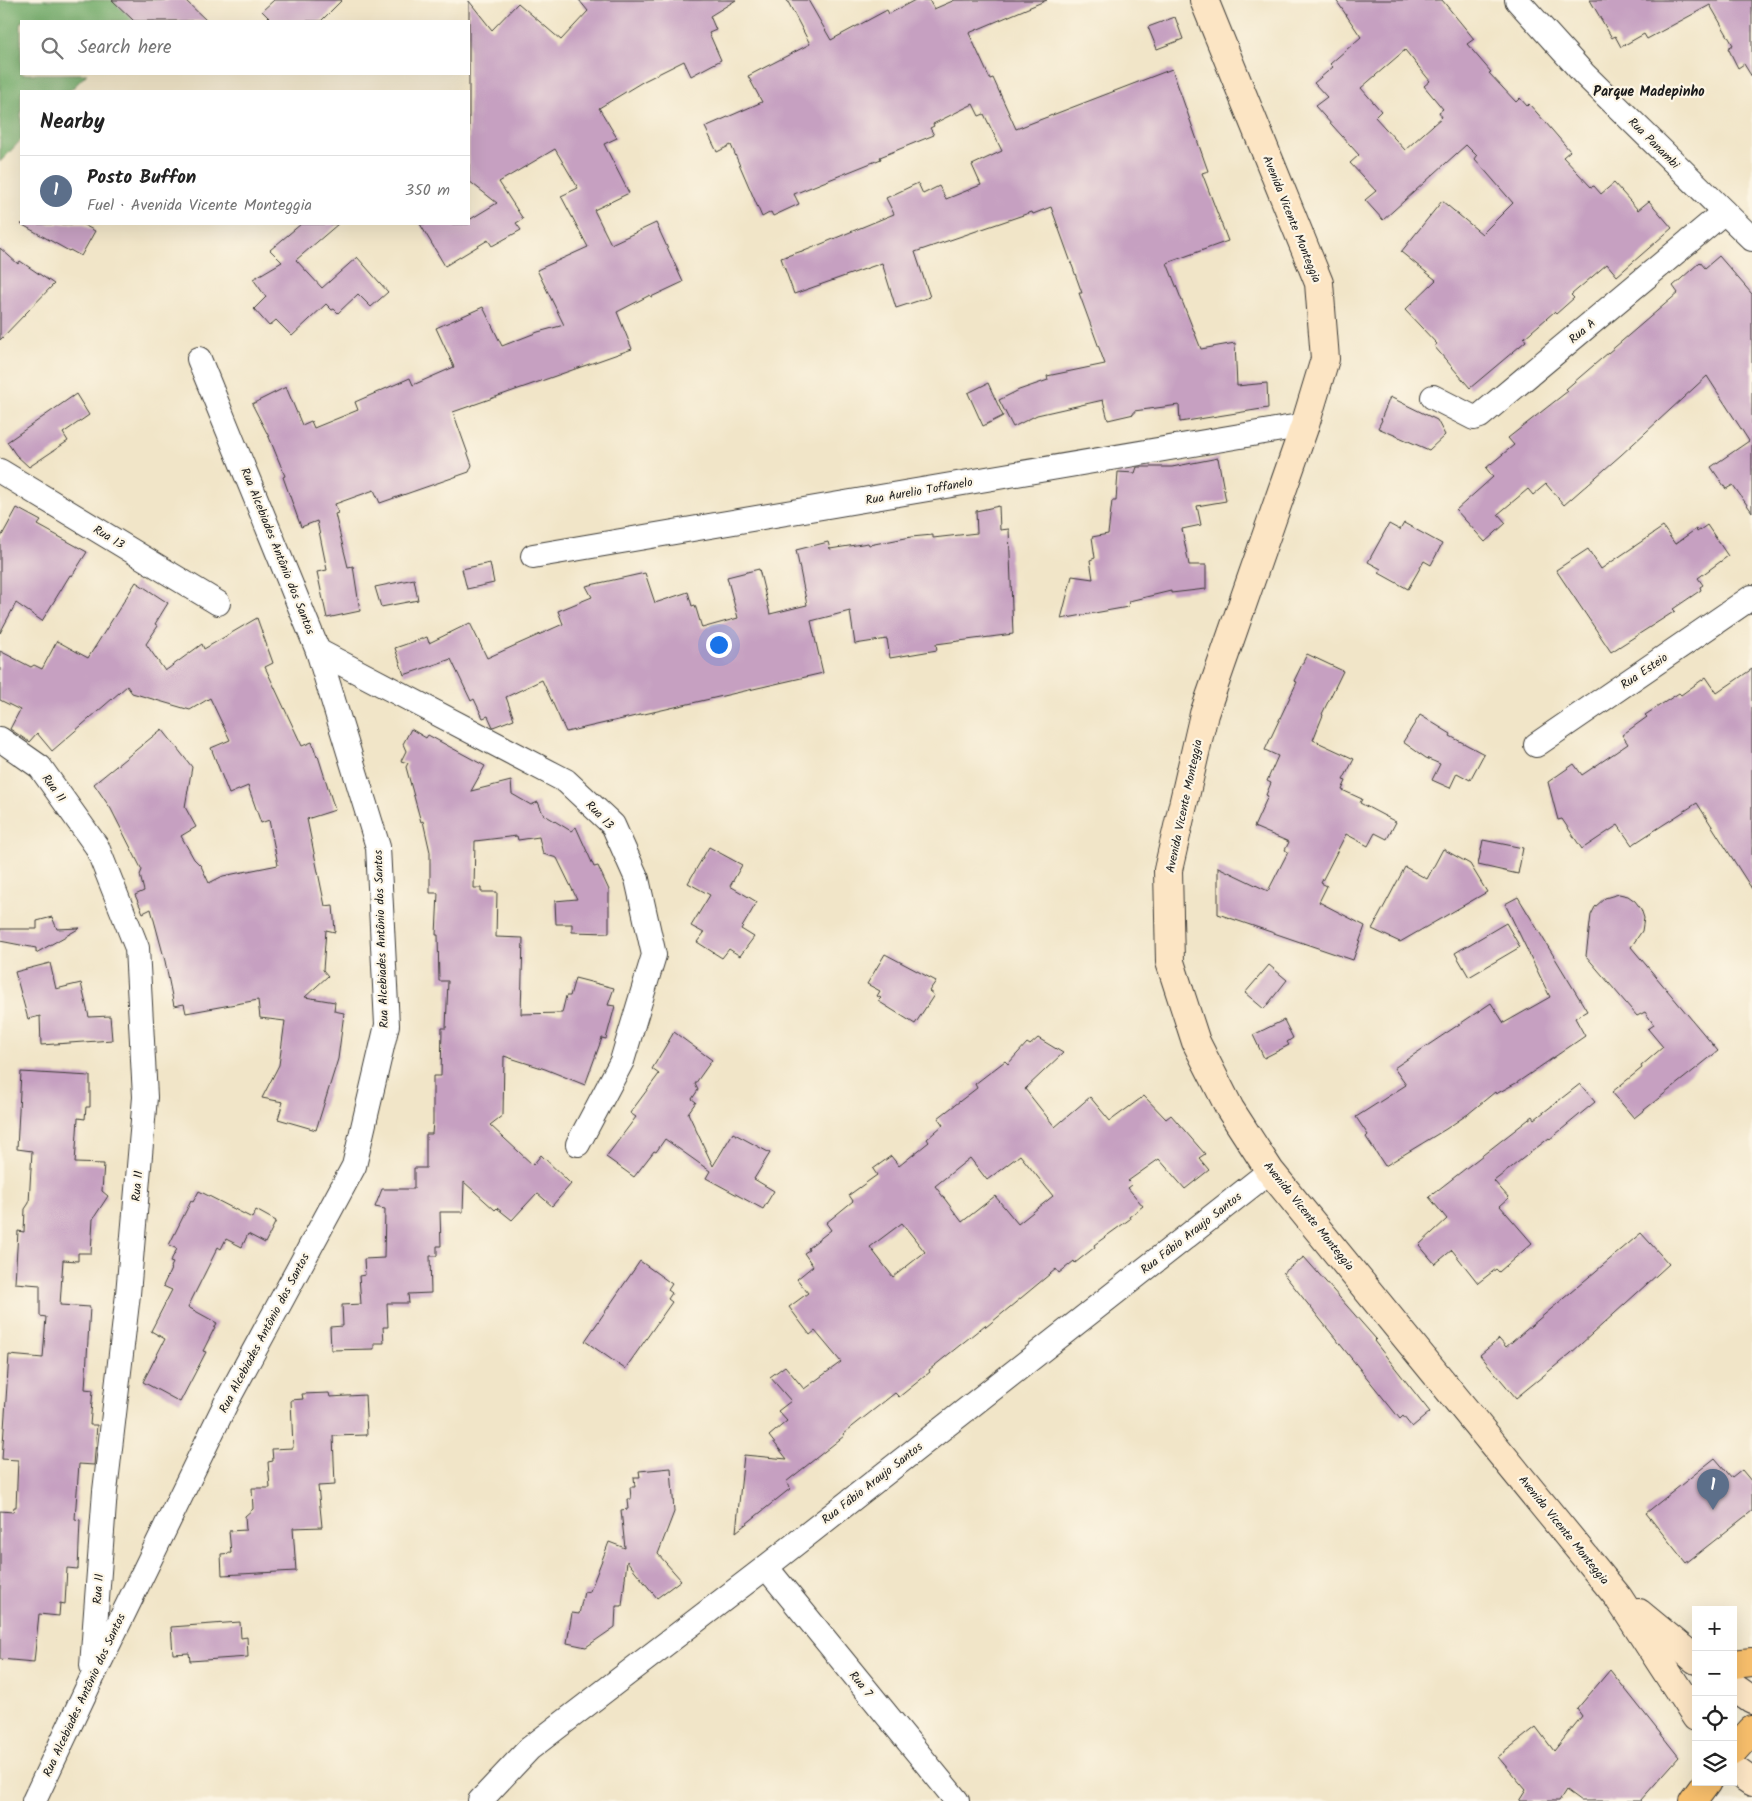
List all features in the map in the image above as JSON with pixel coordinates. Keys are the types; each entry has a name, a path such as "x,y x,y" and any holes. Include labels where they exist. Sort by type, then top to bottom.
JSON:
{"main road":[{"name":"Avenida Vicente Monteggia","path":"1204,0 1319,283 1324,358 1306,425 1204,714 1168,870 1170,962 1196,1042 1230,1109 1270,1171 1618,1596 1692,1711"},
{"name":"Avenida Vicente Monteggia","path":"1618,1596 1692,1657"},
{"path":"1737,1664 1752,1662"},
{"path":"1737,1690 1752,1700"},
{"path":"1737,1747 1752,1730"},
{"path":"1737,1772 1752,1782"},
{"path":"1693,1801 1704,1786"}],"street":[{"name":"Rua Panambi","path":"1517,0 1584,74 1752,239"},
{"name":"Rua A","path":"1433,397 1474,418 1480,416 1724,212"},
{"name":"Rua Alcebiades Antônio dos Santos","path":"34,1801 228,1399 354,1166 387,1024 378,847 318,651 200,359"},
{"name":"Rua Aurelio Toffanelo","path":"533,556 1306,425"},
{"name":"Rua 13","path":"0,471 218,603"},
{"name":"Rua Esteio","path":"1536,745 1752,597"},
{"name":"Rua 13","path":"318,651 566,781 613,825 637,879 654,955 622,1061 578,1144"},
{"name":"Rua 11","path":"0,739 40,767 97,847 137,948 145,1097 128,1294 106,1491 92,1678"},
{"name":"Rua Fábio Araujo Santos","path":"480,1801 529,1749 766,1567 1270,1171"},
{"name":"Rua 7","path":"766,1567 957,1801"}],"green space":[{"path":"0,0 160,0 140,20 20,20 20,75 86,75 71,90 20,90 20,141 0,162"}],"building":[{"path":"112,0 185,0 206,20 133,20"},
{"path":"274,0 342,0 322,20 271,20 262,11"},
{"path":"579,0 736,0 710,16 716,30 709,33 721,60 691,76 684,61 644,81 599,108 617,138 604,144 629,193 594,210 611,244 656,223 683,282 651,297 650,295 617,312 632,349 453,412 472,465 469,472 380,503 374,490 335,504 338,513 335,514 348,567 353,566 360,611 327,618 317,572 327,570 317,521 301,527 283,477 285,476 269,437 252,404 286,387 302,425 311,421 314,428 358,410 355,402 410,378 413,385 454,367 436,328 483,307 502,346 538,332 564,325 537,270 588,247 561,196 578,188 555,149 499,182 523,219 516,223 521,230 492,246 488,240 445,266 421,225 470,225 470,219 497,203 470,182 469,1 492,30 518,3 561,40 588,11"},
{"path":"787,0 808,0 831,40 887,10 889,14 915,0 929,0 934,9 955,0 1047,0 969,33 990,79 993,78 1016,129 1172,69 1208,171 1202,173 1228,241 1167,263 1201,349 1235,343 1237,386 1267,383 1268,408 1180,422 1179,405 1134,411 1134,414 1108,420 1103,400 1037,415 1013,427 999,400 1019,390 1048,380 1047,376 1105,364 1051,207 915,252 930,297 896,308 882,263 794,294 781,258 802,252 894,214 886,198 918,183 923,194 939,186 946,199 981,185 972,165 1002,151 984,114 979,116 973,104 933,124 934,126 930,128 934,135 880,157 881,159 794,194 799,204 773,216 771,212 762,217 731,145 717,152 705,127 762,102 748,76 810,44"},
{"path":"1336,0 1442,0 1474,39 1467,44 1491,72 1489,73 1516,102 1520,98 1527,106 1529,104 1570,151 1563,157 1591,187 1594,186 1601,194 1614,183 1638,210 1649,201 1672,228 1617,276 1607,264 1571,295 1574,298 1556,314 1554,312 1524,338 1526,341 1470,388 1434,346 1437,344 1405,310 1436,280 1401,252 1442,201 1482,234 1513,203 1475,159 1477,156 1466,145 1383,220 1365,200 1376,191 1350,163 1359,155 1315,106 1327,97 1314,83 1333,67 1330,64 1361,37","holes":["1405,50 1430,81 1424,86 1443,109 1439,112 1442,117 1405,150 1375,117 1381,111 1361,88"]},
{"path":"1590,0 1752,0 1752,77 1744,64 1738,68 1728,48 1733,45 1710,5 1647,39 1644,34 1621,47 1615,36 1612,38"},
{"path":"1175,17 1183,39 1157,49 1148,27"},
{"path":"23,225 84,225 95,231 81,256"},
{"path":"300,225 337,225 296,260 322,288 357,257 388,292 371,307 358,294 338,313 326,304 292,336 276,320 269,326 254,309 266,297 253,279 282,262 270,250"},
{"path":"0,248 18,264 20,261 54,284 0,340"},
{"path":"1719,256 1752,294 1752,512 1733,485 1726,489 1711,467 1749,441 1707,376 1564,505 1546,484 1533,495 1528,489 1498,514 1506,523 1485,542 1456,510 1493,477 1486,468 1514,445 1508,438 1568,391 1566,389 1678,293 1673,286 1700,262 1705,268"},
{"path":"988,383 1003,416 983,426 968,393"},
{"path":"76,394 89,415 63,433 68,441 29,467 16,455 7,442"},
{"path":"1390,397 1437,420 1445,435 1429,450 1378,428"},
{"path":"1218,458 1226,501 1197,506 1201,525 1182,529 1189,565 1206,565 1206,589 1171,593 1171,591 1129,601 1128,607 1061,619 1072,576 1093,579 1090,560 1095,558 1092,537 1108,534 1112,501 1116,501 1118,472 1135,473 1137,467 1172,467"},
{"path":"999,506 1000,530 1009,529 1013,634 936,644 937,650 890,658 887,639 855,644 850,611 811,621 823,673 566,732 542,680 506,697 514,719 493,727 488,716 483,718 474,699 471,701 451,659 404,675 395,648 427,637 429,643 470,623 487,658 563,624 558,611 592,597 586,586 645,573 655,603 688,592 692,606 695,605 702,628 738,618 727,577 759,569 770,614 807,605 796,550 828,542 830,549 868,543 869,545 911,537 933,535 933,538 977,533 976,511"},
{"path":"17,508 41,521 38,525 87,552 72,576 70,575 42,621 16,603 0,633 0,539"},
{"path":"1404,523 1442,544 1431,565 1424,561 1408,589 1379,573 1381,569 1368,562 1389,524 1400,530"},
{"path":"1707,525 1728,556 1698,578 1703,585 1700,587 1701,590 1673,609 1675,611 1611,652 1556,570 1588,549 1601,569 1663,527 1675,544 1696,529 1697,532"},
{"path":"490,563 494,583 467,589 462,569"},
{"path":"414,579 418,600 381,607 375,587"},
{"path":"136,582 168,603 155,624 158,626 146,644 165,671 202,644 204,649 257,618 273,663 265,667 302,746 312,742 318,756 335,810 307,819 325,906 333,905 335,932 326,930 323,970 328,976 305,997 335,1002 334,1011 344,1013 338,1059 316,1130 278,1119 283,1102 262,1098 279,1065 285,1021 260,1018 258,1000 186,1013 184,1004 174,1006 165,961 151,909 143,913 135,895 144,891 140,875 142,870 111,809 94,784 162,729 192,767 185,807 196,827 181,836 194,859 201,866 209,883 223,876 278,865 269,820 261,823 248,786 229,794 211,748 230,740 210,698 190,710 132,693 127,686 52,751 37,733 29,742 10,729 20,710 0,700 0,651 31,667 34,665 42,669 57,641 88,658"},
{"path":"1307,654 1343,671 1322,714 1313,740 1354,759 1343,780 1346,781 1342,790 1362,799 1360,803 1396,822 1387,839 1375,833 1368,846 1346,834 1321,883 1327,886 1319,902 1365,926 1353,960 1218,914 1218,867 1268,891 1288,852 1285,850 1289,842 1254,827 1268,796 1266,795 1271,783 1267,781 1278,756 1265,750 1297,682 1294,681"},
{"path":"1752,669 1752,889 1697,803 1632,845 1618,825 1582,849 1562,819 1558,820 1548,782 1574,764 1582,775 1628,744 1622,735 1647,717 1645,715 1679,693 1681,695 1706,677 1717,693"},
{"path":"1420,715 1451,734 1450,736 1484,754 1470,780 1457,773 1450,788 1432,780 1440,764 1426,758 1403,742"},
{"path":"411,729 426,738 428,735 485,766 471,791 511,781 512,794 531,805 538,802 543,814 571,831 576,827 594,867 598,866 609,890 609,933 572,932 572,924 556,924 555,901 577,899 557,858 543,854 539,837 518,840 517,836 475,841 474,888 481,888 481,892 497,892 496,937 523,938 521,1014 562,1013 566,996 570,996 575,978 614,988 608,1005 615,1006 606,1039 602,1038 585,1085 545,1069 504,1056 503,1115 490,1125 533,1165 541,1155 571,1184 552,1206 537,1193 512,1220 497,1208 495,1210 464,1182 463,1212 440,1212 441,1246 437,1246 437,1256 430,1256 431,1293 408,1294 409,1303 387,1303 388,1327 383,1327 384,1343 374,1343 374,1349 331,1350 330,1327 343,1326 342,1305 361,1304 359,1276 365,1275 364,1259 384,1258 385,1209 375,1207 382,1189 414,1189 414,1168 426,1168 426,1134 432,1134 433,1122 433,1076 441,1076 442,1028 446,1028 448,981 439,981 438,935 436,935 438,893 430,893 430,852 423,821 421,822 406,767 408,763 401,761 406,751 403,744"},
{"path":"1483,840 1523,848 1518,874 1478,865"},
{"path":"709,847 742,865 730,886 757,902 741,929 754,937 740,956 729,949 722,958 697,942 704,933 691,926 710,895 688,883"},
{"path":"1443,849 1470,864 1487,892 1400,942 1372,929 1405,867 1427,879"},
{"path":"1619,894 1628,896 1635,901 1641,909 1644,918 1642,931 1631,947 1718,1051 1634,1118 1612,1092 1642,1068 1641,1066 1663,1047 1648,1029 1654,1025 1645,1012 1637,1016 1586,956 1591,915 1595,907 1605,898"},
{"path":"1518,897 1587,1011 1575,1018 1585,1036 1518,1082 1496,1094 1495,1092 1446,1129 1385,1166 1366,1137 1368,1135 1356,1117 1406,1085 1394,1068 1491,1003 1504,1023 1550,997 1505,904"},
{"path":"52,917 57,929 80,928 36,953 36,948 0,941 0,929 37,929 37,921"},
{"path":"1506,923 1520,947 1469,977 1455,953"},
{"path":"885,954 936,981 929,991 934,995 915,1024 878,1001 881,998 877,996 880,991 867,984"},
{"path":"50,963 56,989 81,983 89,1017 110,1016 112,1040 41,1045 40,1016 28,1019 15,972"},
{"path":"1269,965 1287,980 1264,1009 1245,993"},
{"path":"1284,1020 1293,1038 1287,1042 1289,1045 1264,1058 1253,1035"},
{"path":"674,1032 712,1060 695,1084 698,1090 692,1099 696,1102 688,1113 713,1166 733,1133 770,1153 754,1179 774,1191 763,1209 706,1178 710,1171 665,1139 634,1177 606,1157 636,1117 630,1113 659,1074 652,1069"},
{"path":"1038,1038 1063,1053 1025,1089 1055,1127 1090,1097 1110,1121 1144,1096 1166,1119 1171,1115 1205,1154 1199,1158 1209,1170 1185,1189 1159,1159 1128,1181 1132,1185 1128,1188 1143,1206 1129,1217 1130,1219 1094,1245 1095,1247 1075,1263 1074,1261 1059,1273 1056,1269 986,1327 985,1325 929,1370 930,1372 899,1397 895,1393 843,1434 844,1436 786,1482 791,1488 736,1532 744,1455 787,1459 769,1436 787,1421 778,1411 791,1401 770,1377 785,1366 804,1389 841,1362 815,1331 810,1335 789,1307 808,1293 797,1279 813,1266 804,1253 831,1230 826,1223 853,1201 849,1195 877,1175 873,1169 891,1156 899,1166 929,1142 927,1139 943,1125 938,1118 977,1088 975,1084 1005,1061 1008,1064 1027,1043 1030,1045","holes":["1020,1155 1053,1196 1018,1224 995,1196 962,1222 935,1186 970,1158 987,1180","902,1223 925,1252 893,1277 870,1247"]},
{"path":"21,1072 90,1076 90,1107 86,1107 85,1119 78,1118 75,1163 104,1164 102,1191 108,1196 93,1219 91,1253 78,1253 78,1261 63,1260 60,1305 90,1307 85,1389 93,1390 90,1425 97,1425 94,1465 79,1464 75,1519 80,1520 78,1569 67,1568 65,1604 60,1603 59,1616 39,1614 34,1662 0,1659 0,1511 13,1512 14,1507 16,1507 18,1460 2,1459 9,1355 43,1358 46,1317 40,1316 40,1285 15,1283 18,1231 24,1232 25,1209 29,1203 32,1151 17,1149"},
{"path":"1580,1084 1595,1102 1494,1181 1509,1198 1500,1206 1532,1243 1499,1272 1496,1269 1478,1283 1452,1250 1435,1264 1419,1245 1447,1219 1429,1197 1533,1116 1535,1119"},
{"path":"199,1191 252,1218 256,1210 276,1221 265,1243 248,1234 242,1247 226,1239 221,1249 218,1247 188,1307 217,1323 203,1351 206,1352 180,1402 143,1382 165,1339 151,1331 172,1290 163,1286 173,1263 170,1262 177,1249 169,1245 191,1201 193,1202"},
{"path":"1641,1233 1669,1264 1570,1354 1516,1398 1480,1355 1499,1339 1506,1347"},
{"path":"1304,1257 1376,1339 1374,1341 1430,1412 1412,1427 1403,1416 1400,1419 1283,1273"},
{"path":"640,1261 672,1284 668,1290 672,1293 668,1299 672,1302 625,1369 585,1341"},
{"path":"329,1393 330,1397 365,1395 367,1435 333,1436 335,1485 318,1486 322,1527 293,1528 296,1571 222,1575 221,1554 231,1553 229,1531 246,1530 245,1516 253,1509 252,1488 270,1488 268,1462 273,1461 272,1449 293,1448 291,1400 303,1399 302,1394"},
{"path":"1715,1458 1732,1478 1742,1470 1752,1482 1752,1511 1686,1563 1646,1513"},
{"path":"671,1468 674,1512 658,1554 681,1580 657,1598 627,1561 622,1606 616,1606 615,1627 586,1647 567,1643 572,1613 579,1614 584,1592 590,1591 609,1542 625,1548 621,1510 628,1509 627,1499 631,1499 630,1487 635,1487 634,1477 640,1477 639,1471"},
{"path":"240,1622 241,1638 247,1637 248,1657 190,1661 189,1653 173,1654 171,1627"},
{"path":"1610,1670 1679,1757 1640,1801 1581,1801 1566,1790 1559,1801 1519,1801 1526,1790 1498,1757 1536,1727 1554,1751 1582,1716 1577,1709"}],"place":[{"name":"Posto Buffon","path":"1713,1510"}],"district":[{"name":"Parque Madepinho","path":"1649,91"}]}
